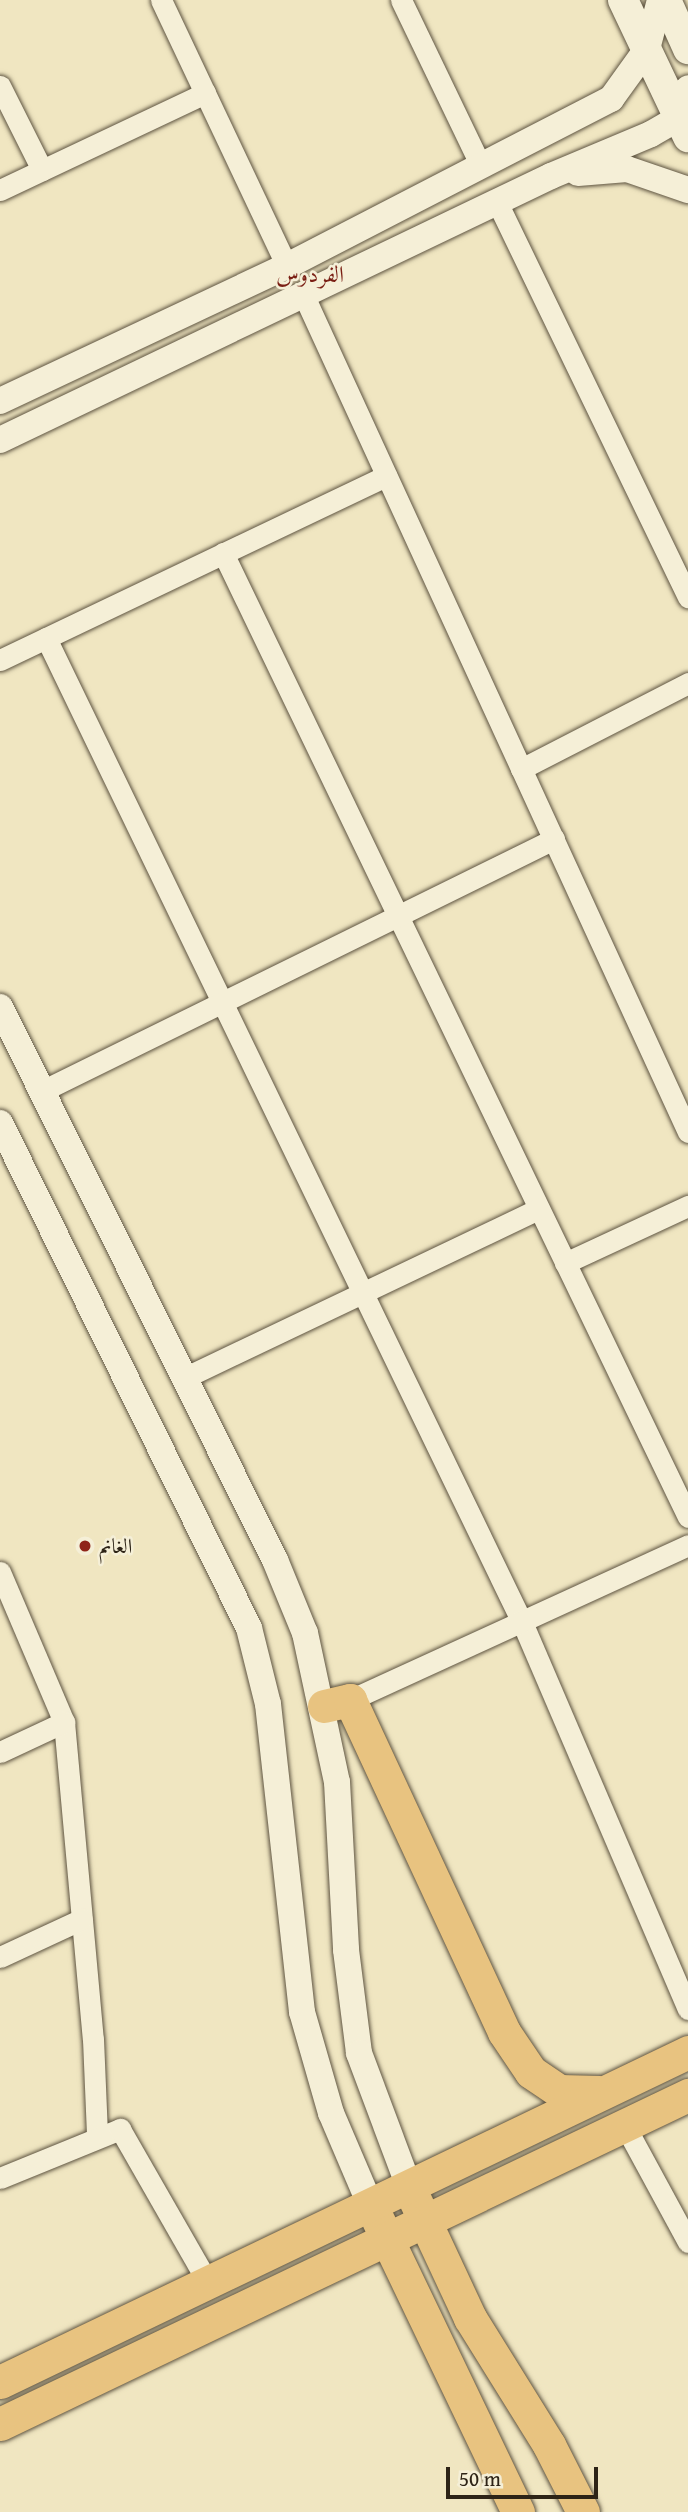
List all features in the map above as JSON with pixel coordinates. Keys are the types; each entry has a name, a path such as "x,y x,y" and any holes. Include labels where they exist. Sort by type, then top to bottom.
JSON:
{"main road":[{"path":"623,0 684,127"},
{"path":"663,0 688,48"},
{"path":"337,1703 504,2032 531,2073 559,2091 606,2092"},
{"path":"0,2382 369,2202 688,2052"},
{"path":"0,2424 688,2095"},
{"path":"408,2184 470,2318 549,2445 583,2512"},
{"path":"369,2202 518,2512"}],"street":[{"path":"160,0 287,266"},
{"path":"401,0 481,166"},
{"path":"0,401 287,266 611,99 647,49 663,0"},
{"path":"0,86 42,170"},
{"path":"0,440 551,176 684,127 688,88"},
{"path":"0,190 205,93"},
{"path":"551,176 627,169 668,179 688,190"},
{"path":"498,202 688,597"},
{"path":"304,296 688,1132"},
{"path":"0,660 386,476"},
{"path":"223,553 688,1517"},
{"path":"46,638 522,1622 688,2009"},
{"path":"521,769 688,683"},
{"path":"40,1092 554,839"},
{"path":"0,1007 275,1560 337,1703 337,1782 346,1950 359,2053 408,2184"},
{"path":"0,1123 249,1628 268,1704 302,2012 331,2113 369,2202"},
{"path":"565,1263 688,1206"},
{"path":"184,1378 539,1209"},
{"path":"337,1703 688,1545"},
{"path":"0,1572 64,1722 82,1919 97,2136"},
{"path":"0,1752 64,1722"},
{"path":"0,1957 82,1919"},
{"path":"625,2126 688,2242"},
{"path":"0,2178 97,2136 120,2129 206,2281"}],"place":[{"name":"الغانم","path":"85,1546"}],"district":[{"name":"الفردوس","path":"310,274"}]}
